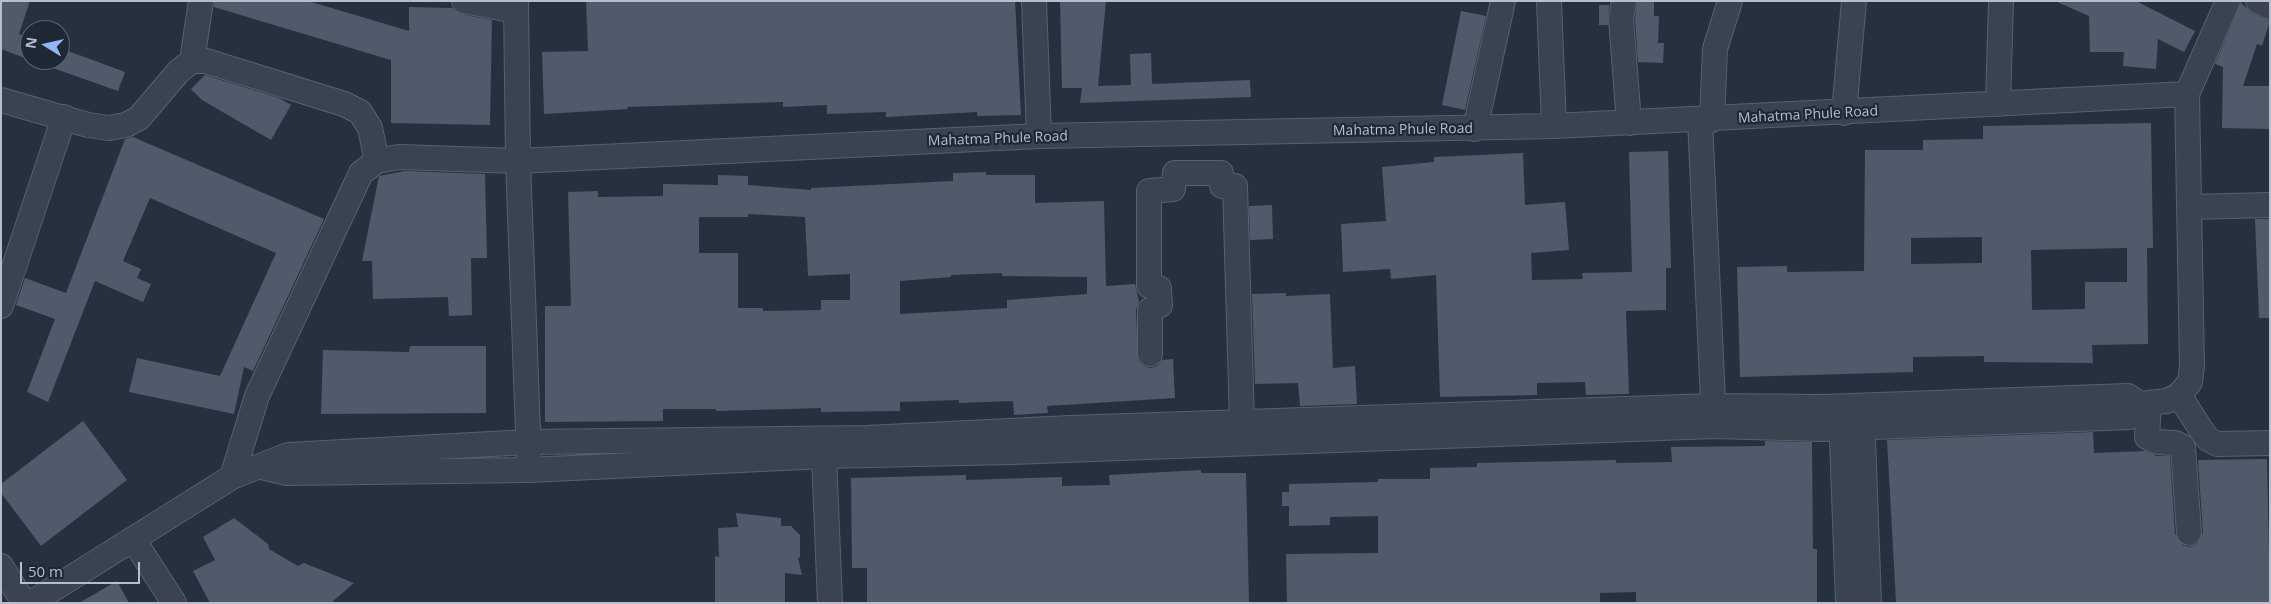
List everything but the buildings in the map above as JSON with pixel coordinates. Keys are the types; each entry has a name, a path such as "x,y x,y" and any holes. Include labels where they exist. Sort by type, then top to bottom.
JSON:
{"street":[{"path":"192,61 201,1"},
{"path":"464,1 516,6 518,161 529,470"},
{"path":"1034,1 1039,136"},
{"path":"1475,129 1504,1"},
{"path":"1549,1 1554,126"},
{"path":"1624,1 1621,19 1629,123"},
{"path":"1713,416 1706,120 1715,49 1730,1"},
{"path":"1844,113 1854,1"},
{"path":"1998,104 2001,1"},
{"path":"262,467 287,473 529,470 824,456 1032,451 1426,426 1713,416 1852,417 2128,396 2144,403 2167,401 2179,395 2190,382 2192,366 2187,94 2228,1"},
{"path":"2258,1 2270,7"},
{"path":"1,100 88,125 109,128 126,125 139,118 180,71 192,61 206,61 344,104 360,112 370,128 376,160 361,173 257,396 232,477"},
{"name":"Mahatma Phule Road","path":"376,160 398,157 518,161 1039,136 1475,129 1706,120 2187,94"},
{"path":"1,306 64,117"},
{"path":"1150,354 1150,310 1160,305 1160,288 1149,286 1149,191 1173,189 1174,173 1221,173 1222,186 1235,186 1242,422"},
{"path":"2189,207 2270,205"},
{"path":"2179,395 2208,439 2217,444 2270,442"},
{"path":"2144,403 2147,437 2157,442 2175,443 2183,447 2189,533"},
{"path":"1848,603 1852,417"},
{"path":"1852,417 1869,603"},
{"path":"31,603 232,477 262,467 288,455 528,442 867,438 1242,422 1426,426"},
{"path":"824,456 830,603"},
{"path":"133,539 174,603"},
{"path":"1,566 24,603"}]}
